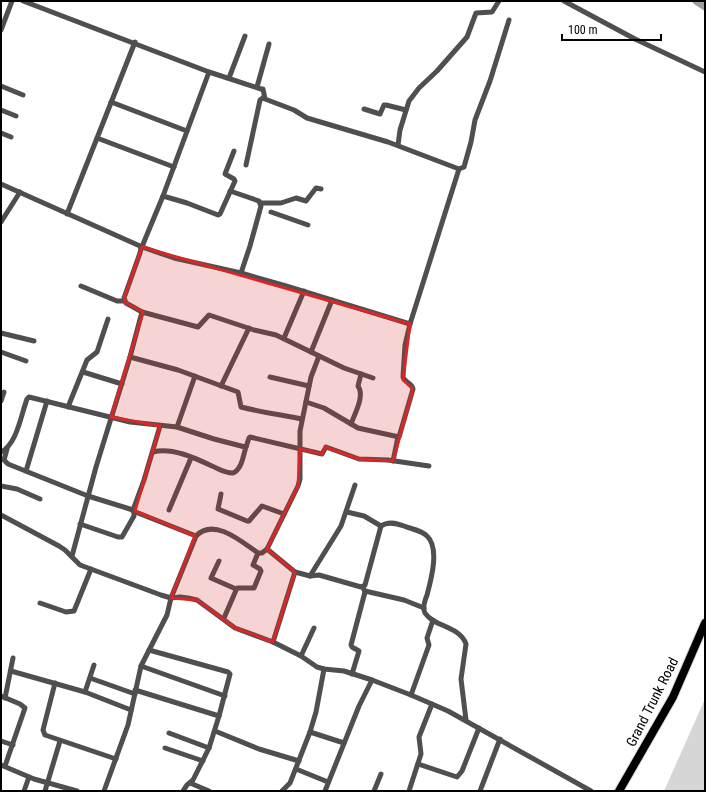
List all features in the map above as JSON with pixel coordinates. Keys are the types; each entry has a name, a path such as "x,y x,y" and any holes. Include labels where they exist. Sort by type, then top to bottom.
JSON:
{"main road":[{"name":"Grand Trunk Road","path":"619,791 673,697 705,623"}],"street":[{"path":"1,30 12,1"},
{"path":"23,1 134,42 209,72 263,89 265,99 294,110 307,118 398,146 459,169"},
{"path":"398,146 400,130 409,101 419,88 437,71 467,37 476,13 492,12 499,1"},
{"path":"564,1 635,39 705,72"},
{"path":"393,461 398,437 400,436 413,389 411,385 405,381 404,377 406,345 410,324 459,169 462,168 464,164 475,120 490,81 509,20"},
{"path":"229,78 245,36"},
{"path":"67,214 134,42"},
{"path":"257,87 269,44"},
{"path":"124,301 142,248 209,72"},
{"path":"1,86 23,95"},
{"path":"246,165 260,100 264,97"},
{"path":"111,102 187,131"},
{"path":"364,109 380,114 384,105 406,110"},
{"path":"1,110 16,116"},
{"path":"1,133 10,137"},
{"path":"97,138 174,167"},
{"path":"163,196 220,215 235,180 225,174 234,151"},
{"path":"1,184 137,244 142,248 174,258 241,273 410,324"},
{"path":"230,191 259,201 260,203 281,203 296,198 306,201 316,188 321,189"},
{"path":"1,222 20,192"},
{"path":"241,273 253,239 260,203"},
{"path":"271,212 308,225"},
{"path":"81,286 117,301 124,301 142,312 198,327 209,315 276,335 344,368 373,378"},
{"path":"284,338 304,291"},
{"path":"311,352 332,300"},
{"path":"72,556 142,312"},
{"path":"68,407 89,358 97,352 108,319"},
{"path":"221,386 249,328"},
{"path":"1,333 34,341"},
{"path":"1,352 26,362"},
{"path":"104,791 116,759 131,710 141,666 167,615 171,598 196,536 203,531 220,530 258,552 262,553 267,549 300,479 302,419 309,386 319,356"},
{"path":"130,357 195,376 238,392 241,407 302,419"},
{"path":"83,372 122,384"},
{"path":"352,424 360,396 360,388 358,386 361,374"},
{"path":"177,428 195,376"},
{"path":"270,377 309,386"},
{"path":"1,401 4,392"},
{"path":"196,536 134,510 88,496 5,462 7,449 14,437 27,399 29,397 130,422 177,428 246,447"},
{"path":"26,471 46,401"},
{"path":"306,402 324,408 358,428 398,437"},
{"path":"80,524 122,537 134,516 134,510 160,426"},
{"path":"153,452 172,452 226,472 233,473 238,470 250,437 322,454 326,447 359,459 393,461 429,466"},
{"path":"1,452 7,449"},
{"path":"169,510 191,458"},
{"path":"310,576 338,532 347,512 355,485"},
{"path":"1,486 17,489 40,499"},
{"path":"221,494 218,509 247,521 249,521 262,506 284,514"},
{"path":"347,512 364,516 381,526"},
{"path":"1,515 59,546 72,556 80,565 160,596 197,600 224,618 235,628 273,642 301,656 317,667 352,674 372,680 411,695 466,720 591,791"},
{"path":"381,526 389,523 396,523 420,532 426,535 430,540 433,559 424,608 425,614 433,620 455,631 465,640 466,644 461,679 466,720"},
{"path":"352,674 359,651 351,645 381,526"},
{"path":"267,549 295,572 310,576 319,575 404,600 424,608"},
{"path":"219,561 212,578 236,589 254,588 261,570 253,565 258,552"},
{"path":"40,603 66,612 74,611 90,569"},
{"path":"273,642 295,572"},
{"path":"224,618 236,589"},
{"path":"411,695 429,645 427,638 433,620"},
{"path":"301,656 314,628"},
{"path":"149,650 228,672 230,674 209,748 193,780 183,791"},
{"path":"13,658 3,697 20,704 25,708 13,745 3,766 29,777 76,791"},
{"path":"85,692 94,665"},
{"path":"141,666 225,696"},
{"path":"282,791 290,783 310,732 316,712 324,669"},
{"path":"10,671 85,692 131,710"},
{"path":"90,678 219,716"},
{"path":"326,791 328,782 359,706 372,680"},
{"path":"55,683 43,730 44,735 116,759"},
{"path":"409,791 418,764 421,749 419,737 432,704"},
{"path":"418,764 457,777 462,771 479,728"},
{"path":"215,731 259,749 299,761"},
{"path":"310,732 344,743"},
{"path":"169,733 209,748"},
{"path":"480,791 500,739"},
{"path":"1,741 13,745"},
{"path":"44,791 60,741"},
{"path":"165,748 203,761"},
{"path":"296,769 328,782"},
{"path":"374,791 381,774"},
{"path":"24,791 29,777"},
{"path":"190,783 209,791"}],"highlighted area":[{"path":"142,247 410,324 403,380 413,389 393,461 359,459 325,447 322,454 300,449 298,486 267,549 295,572 273,642 235,628 197,600 171,598 195,536 135,511 160,426 111,417 143,312 126,303 124,298"}],"shaded area":[{"path":"705,699 705,791 664,791"}],"waterway":[{"path":"696,1 705,7"}]}
